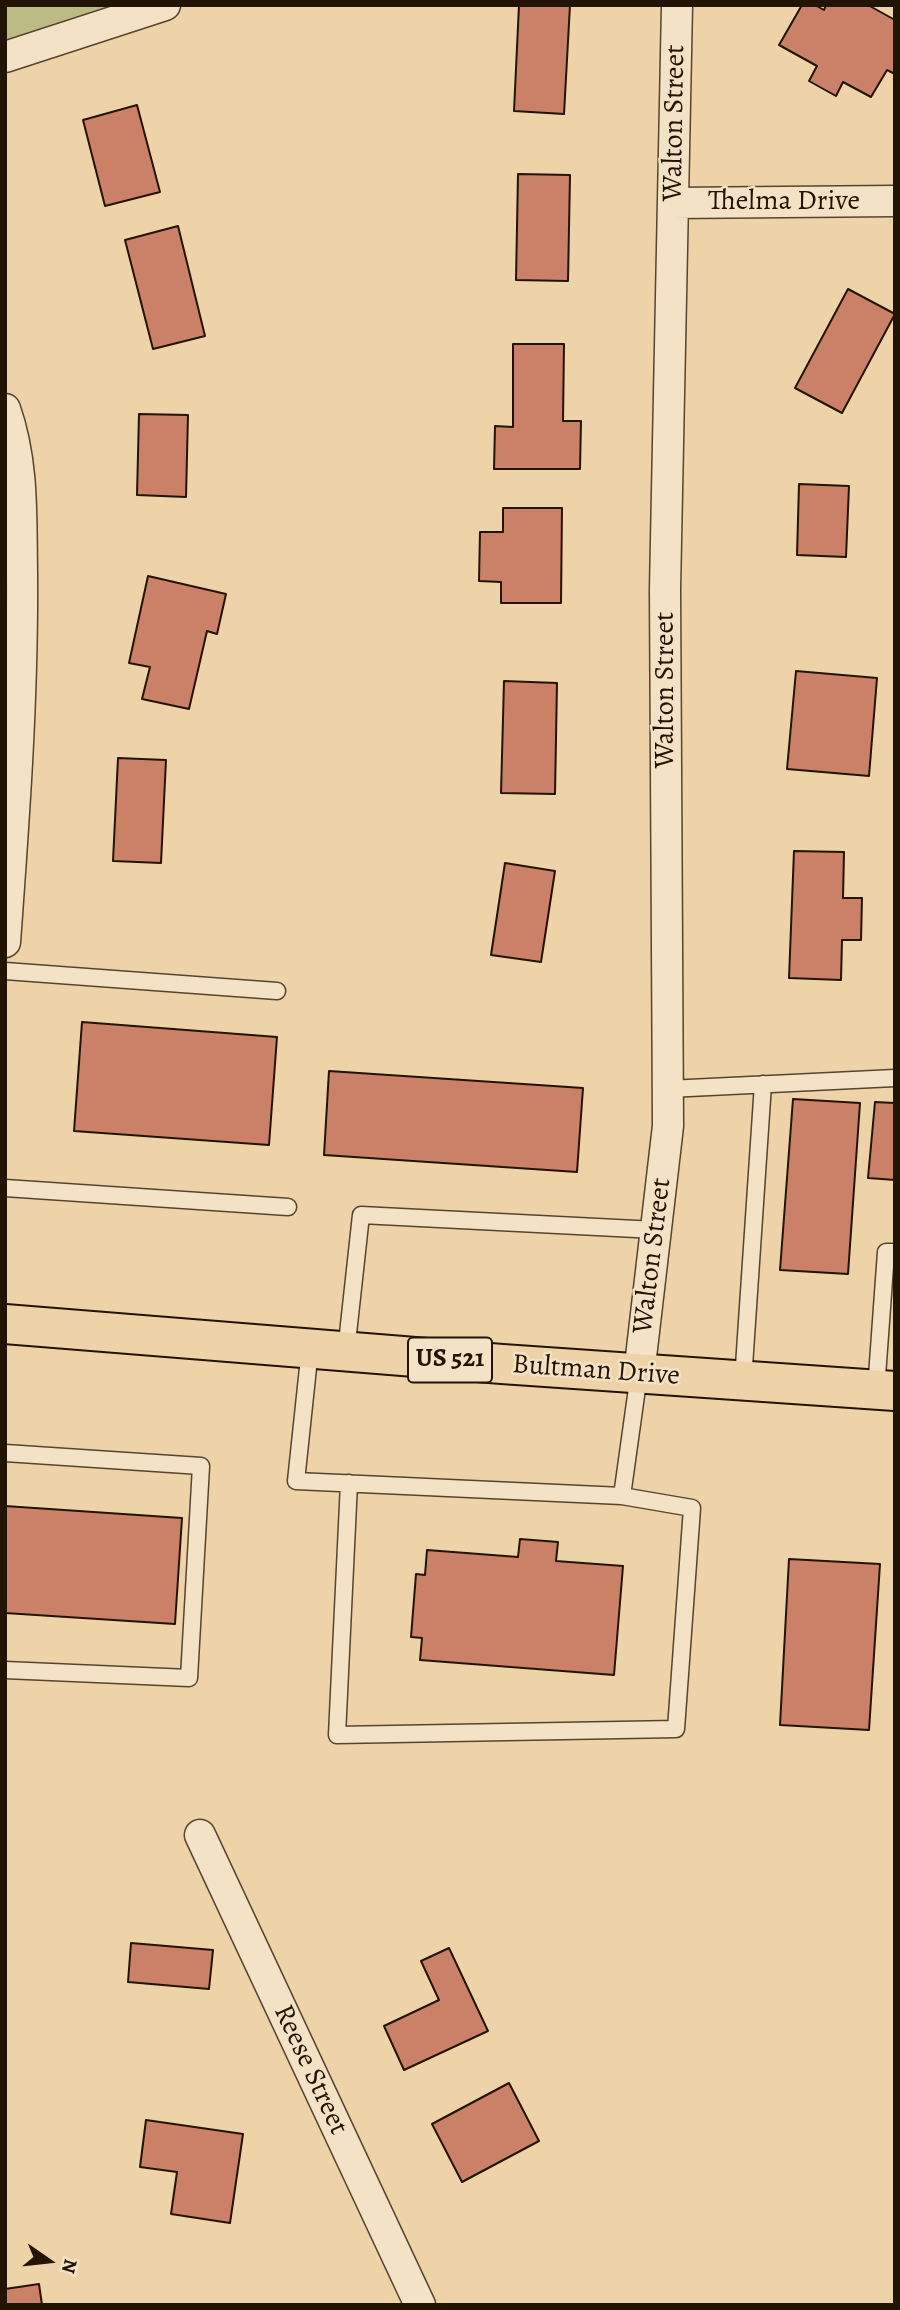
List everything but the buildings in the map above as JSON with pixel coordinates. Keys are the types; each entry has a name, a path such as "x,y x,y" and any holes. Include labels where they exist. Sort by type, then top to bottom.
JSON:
{"highway":[{"name":"Bultman Drive","path":"5,1324 885,1391"}],"street":[{"path":"5,57 165,5"},
{"name":"Walton Street","path":"639,1374 668,1126 665,589 677,5"},
{"name":"Thelma Drive","path":"673,203 895,201"},
{"path":"5,409 12,428 21,479 23,627 19,744 5,942"},
{"name":"Reese Street","path":"200,1835 420,2305"}],"lane":[{"path":"5,971 276,991"},
{"path":"668,1089 895,1079"},
{"path":"743,1381 763,1084"},
{"path":"5,1188 288,1207"},
{"path":"349,1483 337,1735 676,1729 692,1508 622,1496 349,1483 296,1481 361,1215 656,1230"},
{"path":"885,1391 886,1252 895,1252"},
{"path":"622,1496 639,1374"},
{"path":"5,1453 201,1466 189,1678 5,1670"}],"shaded area":[{"path":"5,5 167,5 5,57"}]}
